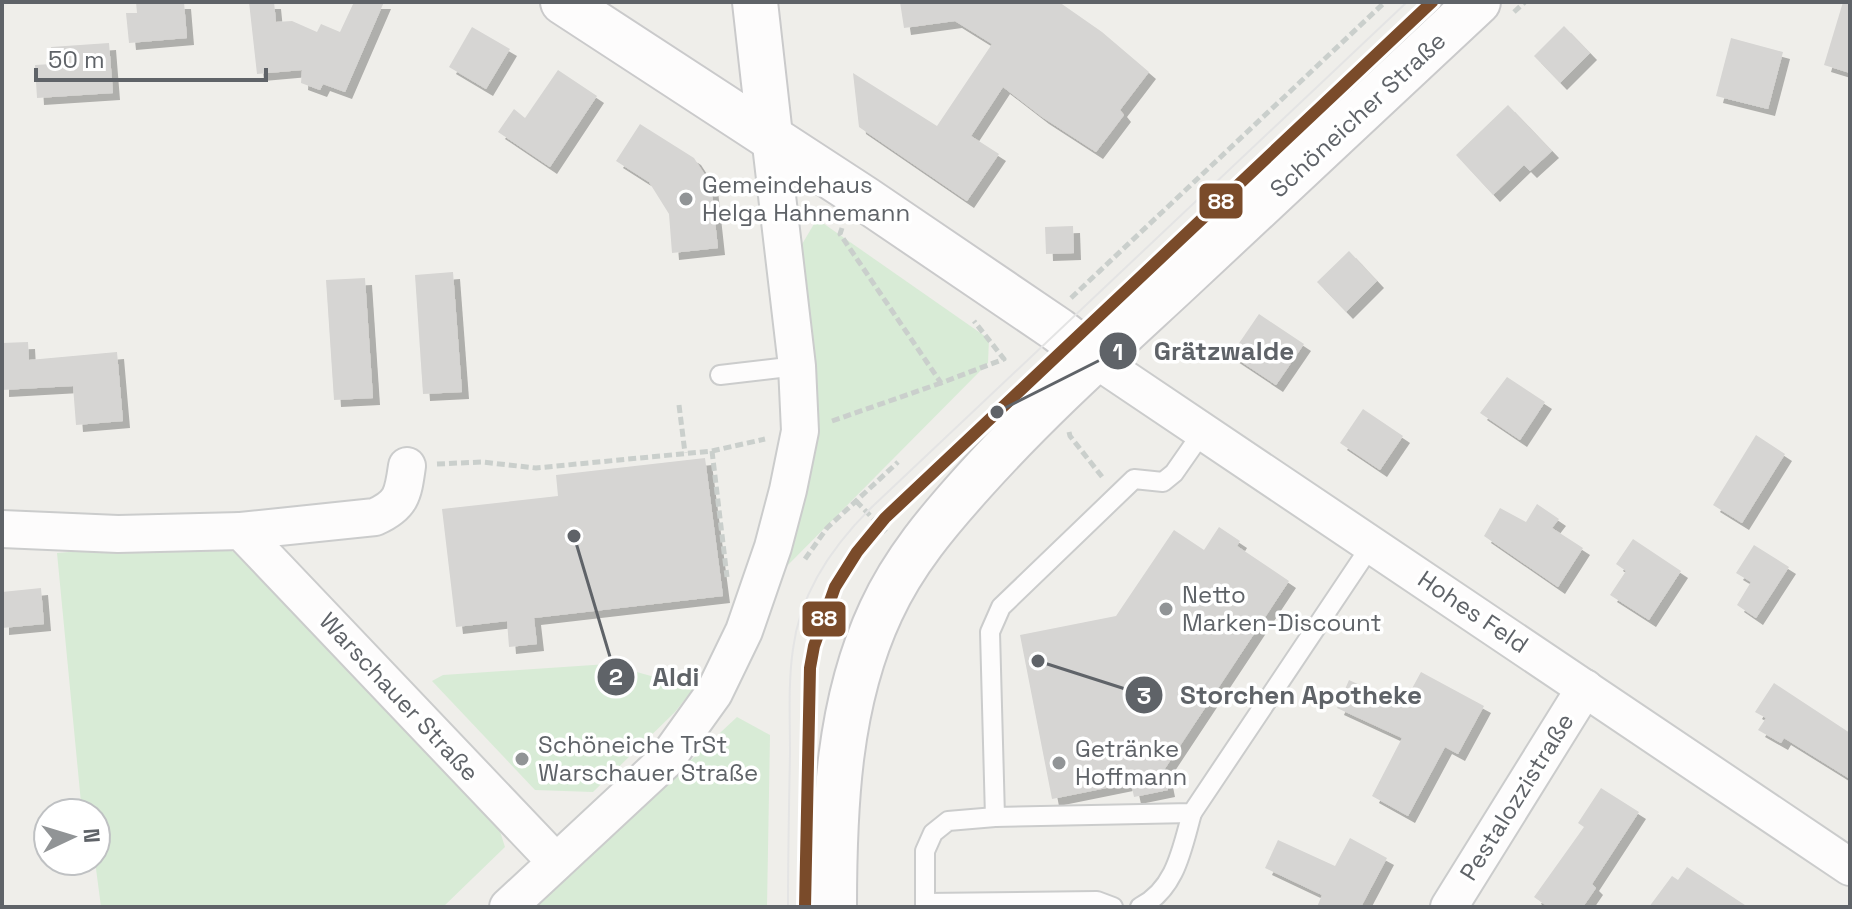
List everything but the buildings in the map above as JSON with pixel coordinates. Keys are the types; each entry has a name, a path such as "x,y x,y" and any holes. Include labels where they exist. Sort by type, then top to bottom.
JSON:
{"main road":[{"path":"563,2 770,136 1049,324 1095,359"},
{"path":"755,2 770,136"},
{"name":"Schöneicher Straße","path":"834,907 843,744 860,666 880,613 913,553 1016,435 1478,2"}],"street":[{"path":"508,907 666,760 714,693 744,631 773,547 788,490 815,426 797,366 770,136"},
{"name":"Hohes Feld","path":"1095,359 1850,867"},
{"path":"2,529 118,534 241,531 375,517 390,510 403,494 407,466"},
{"name":"Warschauer Straße","path":"241,531 556,862"},
{"name":"Pestalozzistraße","path":"1449,907 1585,688"}],"lane":[{"path":"720,375 797,366"},
{"path":"995,817 990,632 1001,607 1134,479 1163,482 1174,473 1204,430"},
{"path":"1140,907 1152,901 1171,877 1192,813 1372,544"},
{"path":"1113,907 1097,901 925,905 925,851 933,833 948,821 995,817 1192,813"}],"path":[{"path":"1071,298 1385,2"},
{"path":"846,220 840,234 941,383"},
{"path":"407,466 482,462 536,468 712,451 815,426 1004,359"},
{"path":"679,405 685,453"},
{"path":"1069,427 1070,436 1117,495"},
{"path":"712,451 729,599 744,631"},
{"path":"803,562 827,528 898,462"},
{"path":"856,501 886,532 896,522"}],"green space":[{"path":"817,219 989,339 988,363 781,572 795,256"},
{"path":"209,540 240,555 498,825 505,847 443,907 101,907 97,877 112,877 112,797 80,797 57,553"},
{"path":"608,664 694,688 675,712 593,792 535,790 432,681 443,675"},
{"path":"737,717 770,735 767,907 534,907"}],"tram line":[{"path":"788,907 793,649 803,608 832,553 873,506 1407,2"}],"transit line":[{"name":"88","path":"805,907 810,668 814,646 835,587 857,552 885,518 1432,2"}],"place":[{"name":"Gemeindehaus Helga Hahnemann","path":"686,199"},
{"name":"Grätzwalde","path":"997,412"},
{"name":"Aldi","path":"574,536"},
{"name":"Netto Marken-Discount","path":"1166,609"},
{"name":"Storchen Apotheke","path":"1038,661"},
{"name":"Schöneiche TrSt Warschauer Straße","path":"522,759"},
{"name":"Getränke Hoffmann","path":"1059,763"}]}
